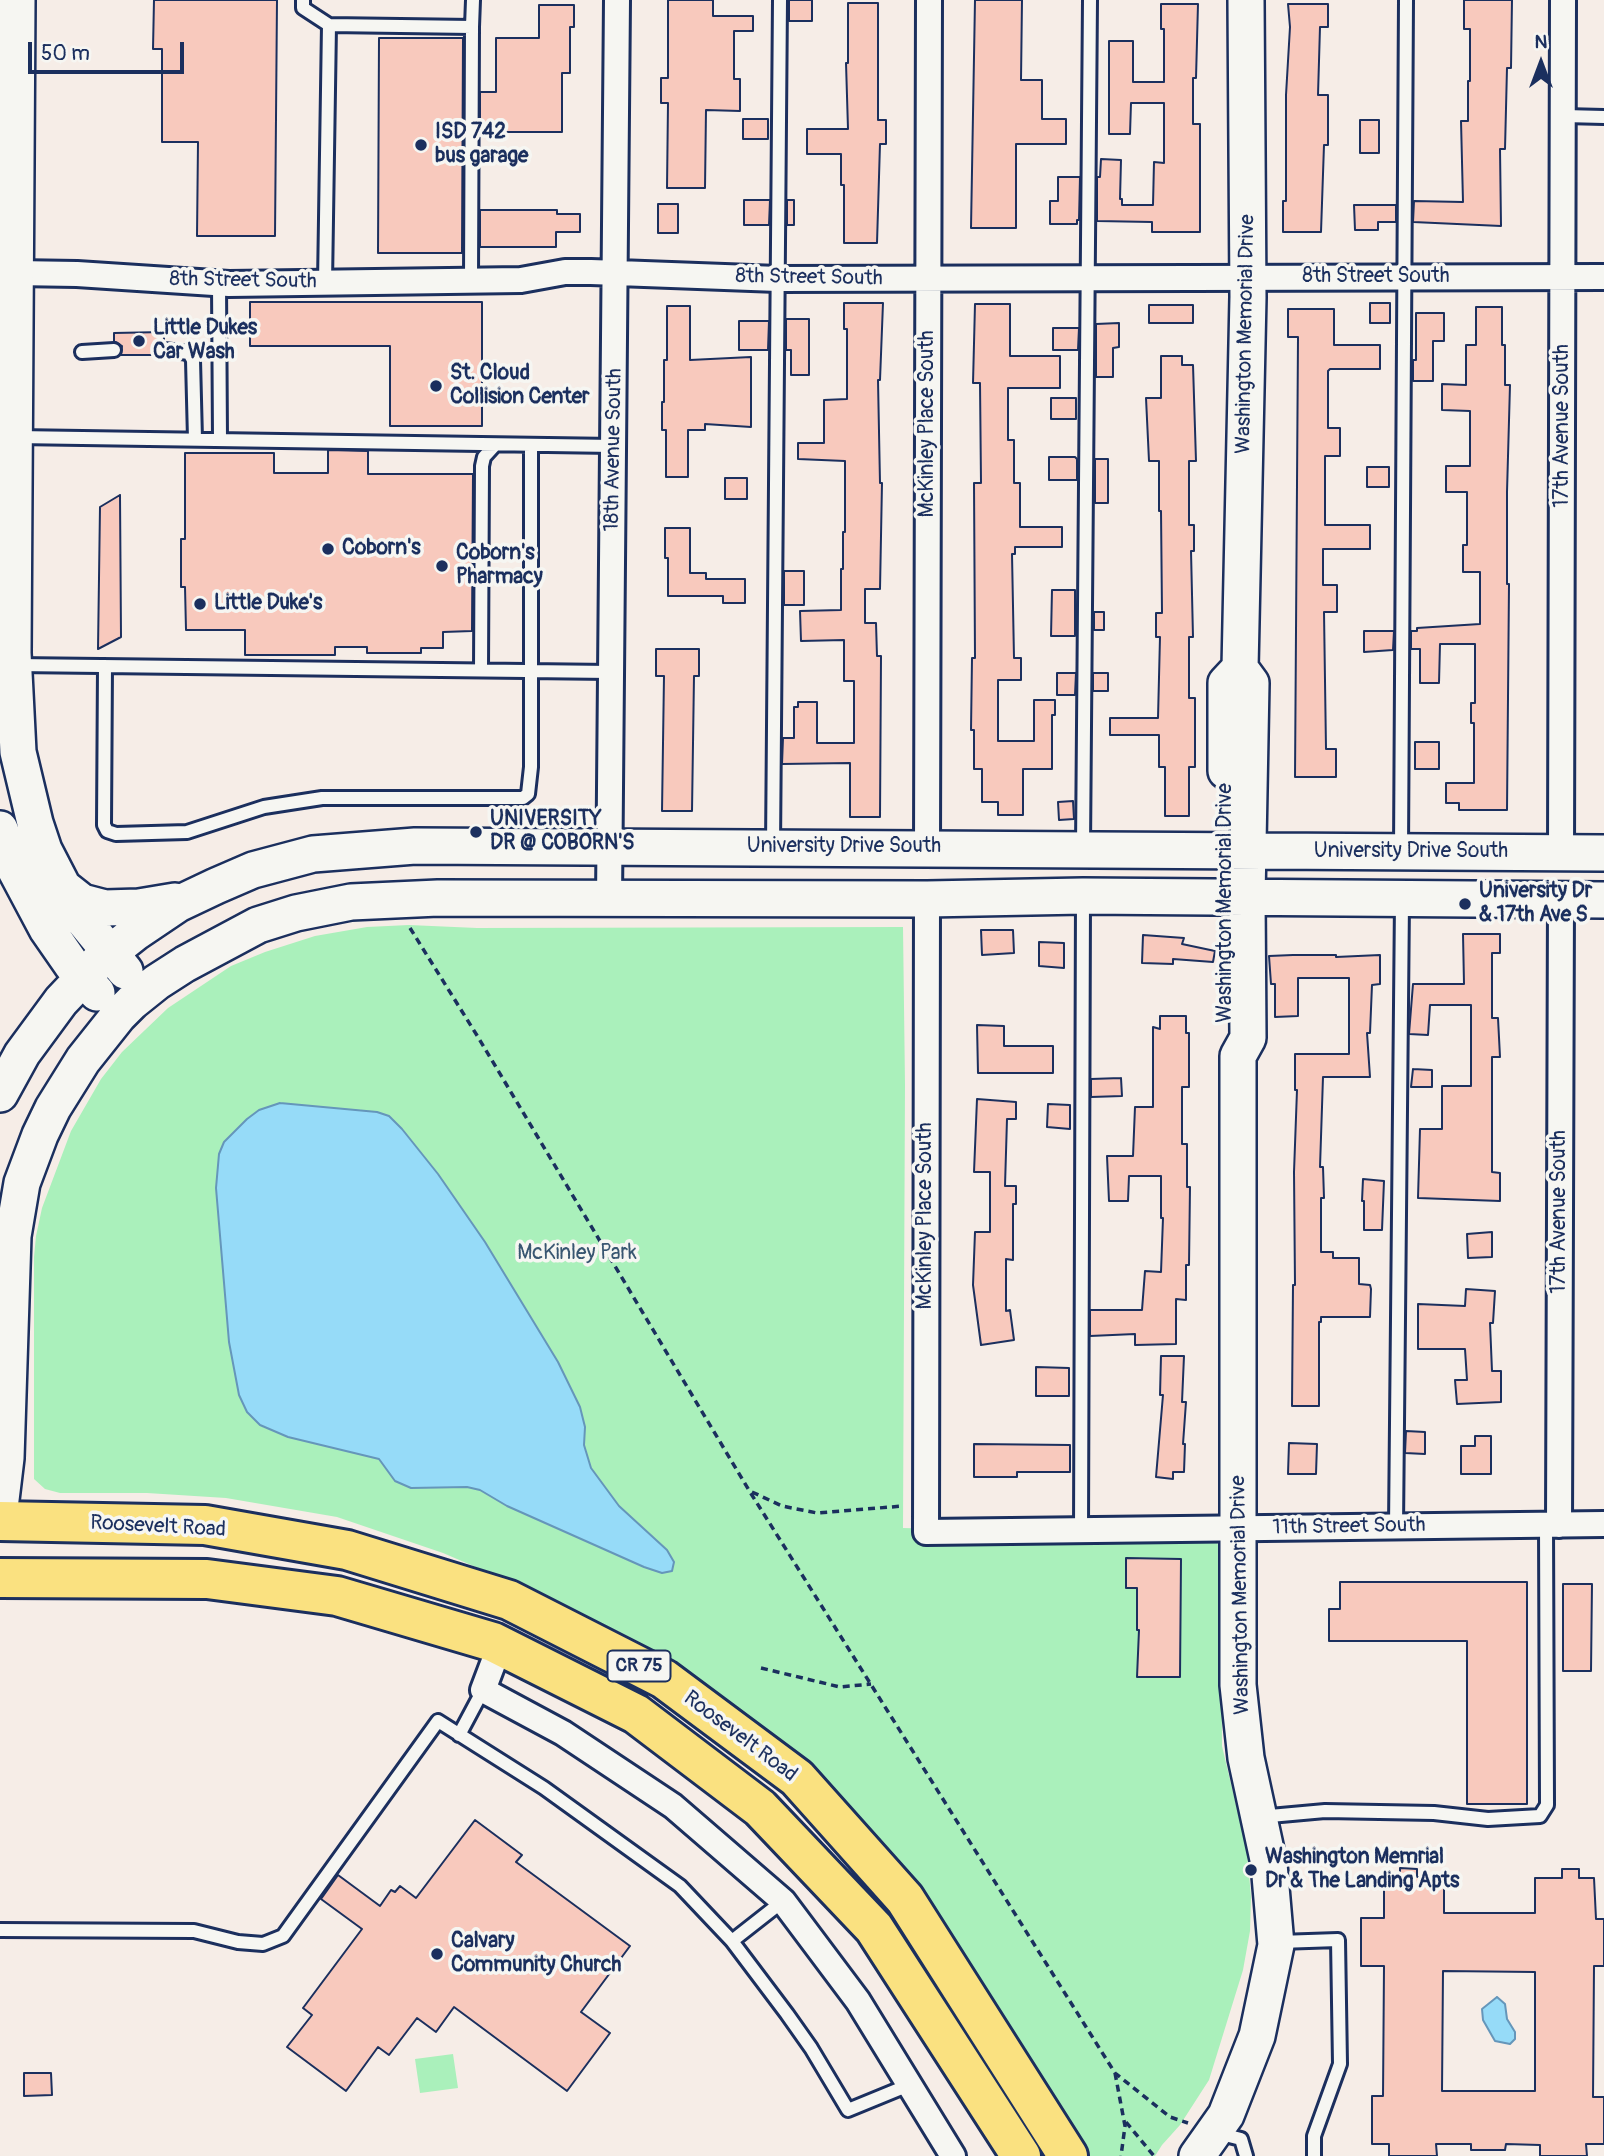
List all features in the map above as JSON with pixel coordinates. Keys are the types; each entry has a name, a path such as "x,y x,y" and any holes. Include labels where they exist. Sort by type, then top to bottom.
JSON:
{"main road":[{"path":"17,0 15,273 7,437 15,724 24,786 44,850 75,910 144,993"},
{"name":"Washington Memorial Drive","path":"1205,2144 1226,2115 1257,2036 1275,1942 1269,1864 1246,1758 1238,1685 1238,1056 1248,1038 1236,897 1237,850 1251,683 1240,668 1248,278 1246,0"},
{"path":"0,829 14,867 63,953 118,1016"},
{"name":"University Drive South","path":"0,1094 45,1020 110,953 156,918 195,896 253,870 324,853 415,846 608,846 1604,853"},
{"path":"63,886 82,902 105,908 139,907 195,896"},
{"path":"0,1508 6,1458 12,1248 16,1208 22,1183 53,1108 83,1060 118,1016 144,993 185,964 258,925 326,906 377,900 438,898 927,900 1083,896 1604,900"},
{"name":"Roosevelt Road","path":"0,1521 205,1525 347,1550 509,1600 663,1679 797,1779 905,1899 1068,2156"},
{"name":"CR 75","path":"0,1578 208,1579 337,1596 499,1645 636,1714 760,1808 874,1928 1021,2156"}],"street":[{"name":"18th Avenue South","path":"609,900 617,0"},
{"name":"McKinley Place South","path":"927,848 929,0"},
{"name":"17th Avenue South","path":"1561,853 1563,0"},
{"name":"8th Street South","path":"15,273 110,275 219,284 521,280 565,272 778,279 1604,277"},
{"name":"17th Avenue South","path":"1552,1525 1561,899"},
{"name":"McKinley Place South","path":"926,1532 927,900"},
{"name":"11th Street South","path":"926,1532 1604,1524"},
{"path":"499,1645 483,1690 563,1733 673,1806 783,1901 858,2001 953,2156"}],"lane":[{"path":"303,0 303,8 329,25 472,27"},
{"path":"471,281 473,0"},
{"path":"773,847 780,0"},
{"path":"1083,849 1090,0"},
{"path":"1401,852 1406,0"},
{"path":"325,283 329,25"},
{"path":"1564,117 1604,117"},
{"path":"219,284 220,440"},
{"path":"164,349 188,353 193,360 195,439"},
{"path":"82,352 114,350"},
{"path":"7,437 614,446"},
{"path":"481,670 482,466 484,457 495,445"},
{"path":"105,666 104,825 107,831 131,834 187,832 264,807 322,798 523,798 528,794 530,786 531,446"},
{"path":"13,665 611,672"},
{"path":"1082,1531 1083,896"},
{"path":"1396,1527 1402,898"},
{"path":"1259,1817 1325,1811 1434,1813 1458,1818 1523,1819 1540,1816 1547,1805 1552,1525"},
{"path":"459,1735 483,1690"},
{"path":"0,1930 194,1931 238,1942 263,1944 283,1936 438,1721 544,1788 680,1886 732,1941 811,2048 848,2110 909,2085"},
{"path":"732,1941 783,1901"},
{"path":"1275,1942 1338,1940 1340,2064 1314,2136 1314,2156"},
{"path":"1205,2144 1241,2139 1246,2156"}],"path":[{"path":"408,922 750,1492 1115,2073 1205,2144"},
{"path":"750,1492 782,1506 817,1513 903,1506"},
{"path":"761,1668 840,1687 871,1684"},
{"path":"1115,2073 1124,2120 1121,2156"},
{"path":"1124,2120 1154,2156"}],"green space":[{"name":"McKinley Park","path":"409,925 477,928 903,927 903,1528 1208,1536 1217,1541 1221,1558 1222,1746 1247,1851 1251,1897 1250,1931 1243,1970 1209,2080 1180,2125 1155,2156 1081,2156 918,1894 691,1677 627,1636 555,1601 443,1553 337,1517 226,1498 147,1493 60,1493 45,1489 34,1479 36,1236 42,1208 71,1131 101,1079 122,1052 168,1008 231,966 315,936 367,927"},
{"path":"453,2054 458,2088 420,2093 415,2059"}],"water":[{"path":"280,1103 377,1112 389,1116 402,1129 438,1174 485,1242 558,1362 580,1407 585,1427 584,1445 591,1468 619,1506 667,1550 674,1562 672,1571 662,1573 644,1567 507,1506 480,1490 467,1487 411,1488 395,1481 379,1459 288,1437 260,1425 247,1412 239,1395 229,1342 216,1188 219,1154 224,1142 247,1119 259,1110"},
{"path":"1497,1997 1505,2004 1507,2019 1515,2032 1515,2039 1510,2044 1495,2041 1483,2020 1482,2009"}],"building":[{"path":"154,0 277,0 275,236 197,236 198,142 162,142 162,49 153,49"},
{"path":"668,0 713,0 713,16 753,16 753,31 734,31 734,79 740,79 740,111 706,110 705,188 667,188 668,103 661,103 661,78 668,78"},
{"path":"789,0 812,0 812,21 789,21"},
{"path":"975,0 1022,0 1021,80 1042,80 1042,119 1066,119 1066,144 1016,144 1016,228 971,228"},
{"path":"1464,0 1512,0 1511,68 1507,68 1505,149 1500,149 1501,226 1413,222 1414,201 1463,202 1461,121 1468,121 1470,81 1470,29 1464,29"},
{"path":"848,3 878,3 878,120 886,120 886,144 880,144 877,243 844,243 841,154 807,154 807,129 848,129"},
{"path":"1161,4 1198,4 1193,124 1200,124 1200,232 1152,232 1152,222 1097,221 1097,177 1100,177 1101,159 1121,160 1122,205 1153,205 1154,162 1164,163 1164,103 1131,103 1130,134 1109,134 1109,41 1133,41 1133,82 1164,82"},
{"path":"1288,4 1328,4 1328,27 1320,27 1318,95 1328,95 1328,145 1324,145 1321,232 1283,232 1290,27"},
{"path":"539,5 574,5 574,27 570,27 570,73 562,73 562,132 480,132 480,92 496,92 496,38 539,38"},
{"name":"ISD 742 bus garage","path":"379,38 463,38 462,253 378,253"},
{"path":"743,119 768,119 768,139 743,139"},
{"path":"1360,120 1379,120 1379,153 1360,153"},
{"path":"1058,177 1080,177 1077,224 1050,224 1050,201 1058,201"},
{"path":"744,200 770,200 769,225 744,225"},
{"path":"787,200 794,200 794,225 787,225"},
{"path":"658,204 678,204 678,233 658,233"},
{"path":"1354,205 1396,205 1396,222 1378,222 1378,230 1355,230"},
{"path":"480,210 557,210 557,214 580,214 580,232 556,232 556,247 480,247"},
{"name":"St. Cloud Collision Center","path":"250,302 482,302 482,426 390,426 390,346 250,346"},
{"path":"844,303 883,303 878,380 882,483 880,589 865,589 865,623 876,623 877,656 881,656 880,817 850,817 850,763 782,764 783,738 794,738 794,707 798,707 798,702 817,702 817,743 854,743 854,681 844,681 844,640 801,641 800,611 841,610 845,461 798,459 798,443 824,443 824,400 847,399 847,329 844,329"},
{"path":"1370,303 1390,303 1390,323 1370,323"},
{"path":"975,304 1010,304 1010,356 1060,356 1060,388 1008,388 1008,440 1014,440 1014,483 1020,483 1020,527 1062,527 1062,547 1015,547 1015,554 1012,554 1014,658 1021,658 1021,680 998,680 998,741 1034,741 1034,700 1055,700 1055,715 1052,715 1052,769 1023,769 1023,815 998,815 998,802 982,802 982,769 974,769 974,730 971,730 972,658 975,658 974,483 981,483 980,383 973,383"},
{"path":"1149,305 1193,305 1193,323 1149,323"},
{"path":"667,306 690,306 690,360 751,357 751,427 705,424 705,430 688,430 688,477 666,477 666,430 662,430 662,402 664,360 667,360"},
{"path":"1476,307 1502,307 1505,385 1510,385 1507,492 1507,810 1459,810 1459,803 1446,803 1446,783 1474,783 1474,723 1471,723 1471,703 1475,703 1475,644 1440,644 1439,683 1420,683 1420,649 1411,649 1411,631 1417,631 1417,628 1480,624 1480,572 1463,572 1463,545 1467,545 1467,492 1446,492 1446,466 1470,466 1470,411 1442,410 1442,384 1466,385 1466,345 1476,345"},
{"path":"1288,309 1334,309 1334,345 1380,345 1380,369 1328,371 1328,428 1340,428 1340,456 1325,456 1325,525 1370,525 1370,549 1323,549 1323,585 1337,585 1337,612 1324,612 1326,749 1336,749 1336,777 1295,777 1298,337 1288,337"},
{"path":"1416,313 1444,313 1444,341 1433,341 1433,381 1413,381"},
{"path":"786,319 809,319 809,375 791,375 791,350 786,350"},
{"path":"739,321 769,321 768,350 739,350"},
{"path":"1119,323 1119,347 1113,348 1113,377 1096,377 1096,324"},
{"path":"1053,328 1079,328 1078,350 1053,350"},
{"name":"Little Dukes Car Wash","path":"164,332 164,341 155,348 157,355 121,355 122,346 114,341 114,333"},
{"path":"1161,356 1182,356 1182,365 1193,365 1196,461 1189,461 1189,525 1194,525 1194,551 1191,551 1193,637 1189,637 1189,698 1195,698 1195,767 1189,767 1189,816 1165,816 1165,767 1159,767 1159,735 1110,735 1110,718 1158,718 1160,637 1156,637 1156,613 1162,613 1161,511 1159,461 1149,461 1146,398 1161,398"},
{"path":"1051,398 1076,398 1076,419 1051,419"},
{"name":"Coborn's","path":"328,450 368,451 368,474 473,474 472,631 443,632 443,648 421,648 421,653 367,653 367,647 335,647 335,655 245,655 245,630 186,630 185,587 181,587 181,539 185,539 185,453 274,453 274,473 328,473"},
{"path":"1049,457 1075,457 1077,480 1049,480"},
{"path":"1095,459 1108,459 1108,503 1095,503"},
{"path":"1367,467 1389,467 1389,487 1367,487"},
{"path":"725,478 747,478 747,499 725,499"},
{"path":"120,495 121,637 98,649 100,507"},
{"path":"665,528 690,528 690,573 706,573 706,579 745,579 745,603 723,603 723,596 668,596"},
{"path":"784,571 804,571 804,605 784,605"},
{"path":"1052,590 1075,590 1075,636 1051,636"},
{"path":"1094,612 1104,612 1104,630 1094,630"},
{"path":"1364,631 1394,631 1393,650 1364,652"},
{"path":"656,649 699,649 699,676 694,676 692,811 662,811 664,676 656,676"},
{"path":"1057,673 1076,673 1075,695 1057,695"},
{"path":"1093,673 1108,673 1108,691 1093,691"},
{"path":"1415,742 1439,742 1439,769 1415,769"},
{"path":"1073,801 1074,819 1059,820 1058,802"},
{"path":"981,930 1013,930 1014,953 982,955"},
{"path":"1463,934 1500,934 1500,953 1492,953 1492,1018 1498,1018 1500,1057 1492,1057 1492,1172 1500,1173 1500,1201 1418,1198 1420,1129 1442,1129 1442,1086 1471,1086 1471,1005 1430,1005 1428,1035 1409,1034 1413,984 1464,984"},
{"path":"1143,935 1184,938 1182,944 1215,951 1213,962 1173,959 1173,964 1142,963"},
{"path":"1039,942 1064,943 1064,968 1039,966"},
{"path":"1380,955 1380,984 1372,985 1370,1033 1367,1033 1370,1077 1323,1077 1320,1167 1323,1167 1324,1198 1321,1198 1321,1252 1333,1252 1333,1258 1359,1258 1359,1284 1370,1285 1371,1289 1370,1317 1321,1317 1319,1406 1292,1406 1297,1090 1295,1054 1349,1054 1349,978 1298,978 1298,1016 1275,1017 1275,984 1271,984 1269,956"},
{"path":"1160,1016 1186,1016 1186,1033 1189,1033 1189,1087 1182,1087 1182,1144 1187,1144 1187,1187 1190,1187 1189,1265 1186,1265 1186,1300 1176,1299 1176,1344 1135,1345 1135,1334 1090,1336 1090,1310 1142,1310 1145,1271 1161,1272 1161,1176 1129,1176 1128,1201 1109,1201 1107,1156 1133,1156 1135,1107 1153,1107 1153,1027 1160,1029"},
{"path":"977,1025 1004,1026 1004,1046 1053,1046 1053,1073 978,1073"},
{"path":"1413,1069 1432,1070 1432,1087 1411,1087"},
{"path":"1121,1078 1122,1096 1091,1097 1091,1079"},
{"path":"977,1099 1016,1102 1016,1119 1007,1119 1005,1186 1016,1186 1016,1204 1013,1204 1013,1260 1006,1259 1006,1311 1010,1310 1014,1340 981,1345 973,1285 975,1232 990,1232 990,1172 974,1172"},
{"path":"1048,1104 1070,1105 1070,1129 1047,1127"},
{"path":"1363,1179 1384,1181 1382,1230 1364,1230"},
{"path":"1492,1232 1492,1257 1468,1258 1467,1234"},
{"path":"1466,1289 1495,1291 1493,1323 1490,1323 1492,1371 1501,1371 1501,1402 1457,1404 1455,1380 1467,1380 1465,1349 1418,1349 1418,1304 1465,1306"},
{"path":"1161,1356 1184,1356 1184,1472 1173,1472 1173,1479 1156,1477 1163,1395 1160,1395"},
{"path":"1036,1367 1069,1368 1069,1396 1036,1396"},
{"path":"1406,1431 1425,1432 1425,1454 1405,1453"},
{"path":"1475,1436 1491,1436 1491,1474 1461,1474 1461,1446 1475,1446"},
{"path":"1289,1443 1317,1444 1316,1474 1288,1474"},
{"path":"974,1444 1070,1445 1070,1472 1017,1472 1017,1477 974,1477"},
{"path":"1126,1558 1181,1559 1180,1677 1137,1677 1137,1588 1126,1588"},
{"path":"1340,1582 1527,1582 1527,1804 1467,1804 1467,1641 1329,1641 1329,1609 1340,1609"},
{"path":"1563,1584 1592,1584 1591,1671 1563,1671"},
{"name":"Calvary Community Church","path":"475,1820 522,1855 516,1862 630,1946 581,2012 610,2033 567,2091 454,2007 436,2032 417,2018 389,2055 378,2047 346,2091 287,2047 312,2015 303,2008 362,1929 321,1899 338,1875 380,1906 391,1890 395,1892 400,1886 416,1898"},
{"path":"1400,1868 1417,1869 1417,1877 1444,1877 1444,1913 1535,1913 1535,1878 1562,1878 1562,1869 1579,1869 1579,1878 1594,1878 1596,1919 1604,1919 1604,1966 1594,1966 1593,2097 1604,2097 1604,2144 1586,2144 1587,2156 1540,2156 1540,2145 1506,2144 1505,2150 1471,2150 1471,2144 1436,2144 1437,2156 1389,2156 1389,2144 1372,2144 1372,2096 1383,2096 1384,1966 1361,1966 1361,1918 1384,1918 1384,1877 1400,1878","holes":["1443,1971 1535,1972 1535,2091 1442,2091"]},
{"path":"24,2073 51,2073 52,2095 24,2096"}],"place":[{"name":"ISD 742 bus garage","path":"421,145"},
{"name":"Little Dukes Car Wash","path":"139,341"},
{"name":"St. Cloud Collision Center","path":"436,386"},
{"name":"Coborn's","path":"328,549"},
{"name":"Coborn's Pharmacy","path":"442,566"},
{"name":"Little Duke's","path":"200,604"},
{"name":"UNIVERSITY DR @ COBORN'S","path":"476,832"},
{"name":"University Dr & 17th Ave S","path":"1465,904"},
{"name":"Washington Memrial Dr & The Landing Apts","path":"1251,1870"},
{"name":"Calvary Community Church","path":"437,1954"}]}
